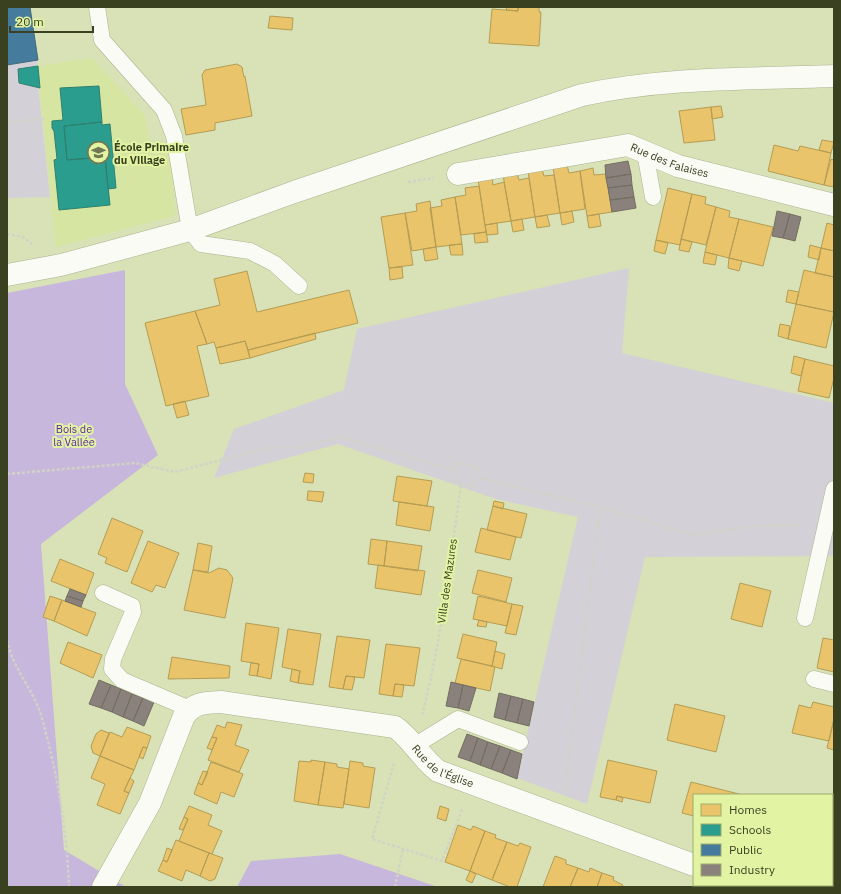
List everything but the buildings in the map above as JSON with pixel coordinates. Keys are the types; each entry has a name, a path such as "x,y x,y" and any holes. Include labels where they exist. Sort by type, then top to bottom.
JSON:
{"street":[{"path":"7,275 61,265 190,230 294,192 547,106 614,88 672,81 834,76"},
{"name":"Rue des Falaises","path":"458,174 628,145 678,166 834,205"},
{"name":"Rue de l'Église","path":"190,709 198,704 221,702 385,724 395,727 403,732 428,764 438,771 693,865"},
{"path":"103,887 150,803 184,716 190,709"}],"lane":[{"path":"97,7 102,40 164,110 174,136 190,230 201,244 250,251 269,260 299,286"},
{"path":"645,152 653,197"},
{"path":"805,618 834,489"},
{"path":"103,593 132,606 133,612 113,659 112,669 122,680 190,709"},
{"path":"814,679 834,684"},
{"path":"414,746 458,719 520,742"}],"path":[{"path":"7,122 44,119"},
{"path":"7,474 135,463 175,472 271,447 299,447 342,437 454,470"},
{"path":"456,463 478,468 474,487 450,481 454,470 456,463"},
{"path":"476,477 600,507 693,535 752,526 826,524"},
{"name":"Villa des Mazures","path":"432,678 451,563 461,484"},
{"path":"562,817 600,507"},
{"path":"7,640 8,652 40,714 60,800 68,859 70,887"},
{"path":"388,783 372,839 442,861 460,815"},
{"path":"395,887 403,849"}],"shaded area":[{"name":"École Primaire du Village","path":"92,58 145,116 152,154 166,152 171,155 175,216 56,247 38,66"},
{"path":"38,60 36,67 50,197 7,198 7,65"},
{"path":"629,268 622,353 834,403 834,556 645,557 587,804 517,778 578,517 496,499 338,444 214,478 234,429 344,390 357,329"}],"green space":[{"name":"Bois de la Vallée","path":"125,270 125,384 158,455 41,544 64,850 126,887 7,887 7,293"},
{"path":"340,854 438,887 237,887 251,861"}],"place":[{"name":"École Primaire du Village","path":"99,153"}]}
